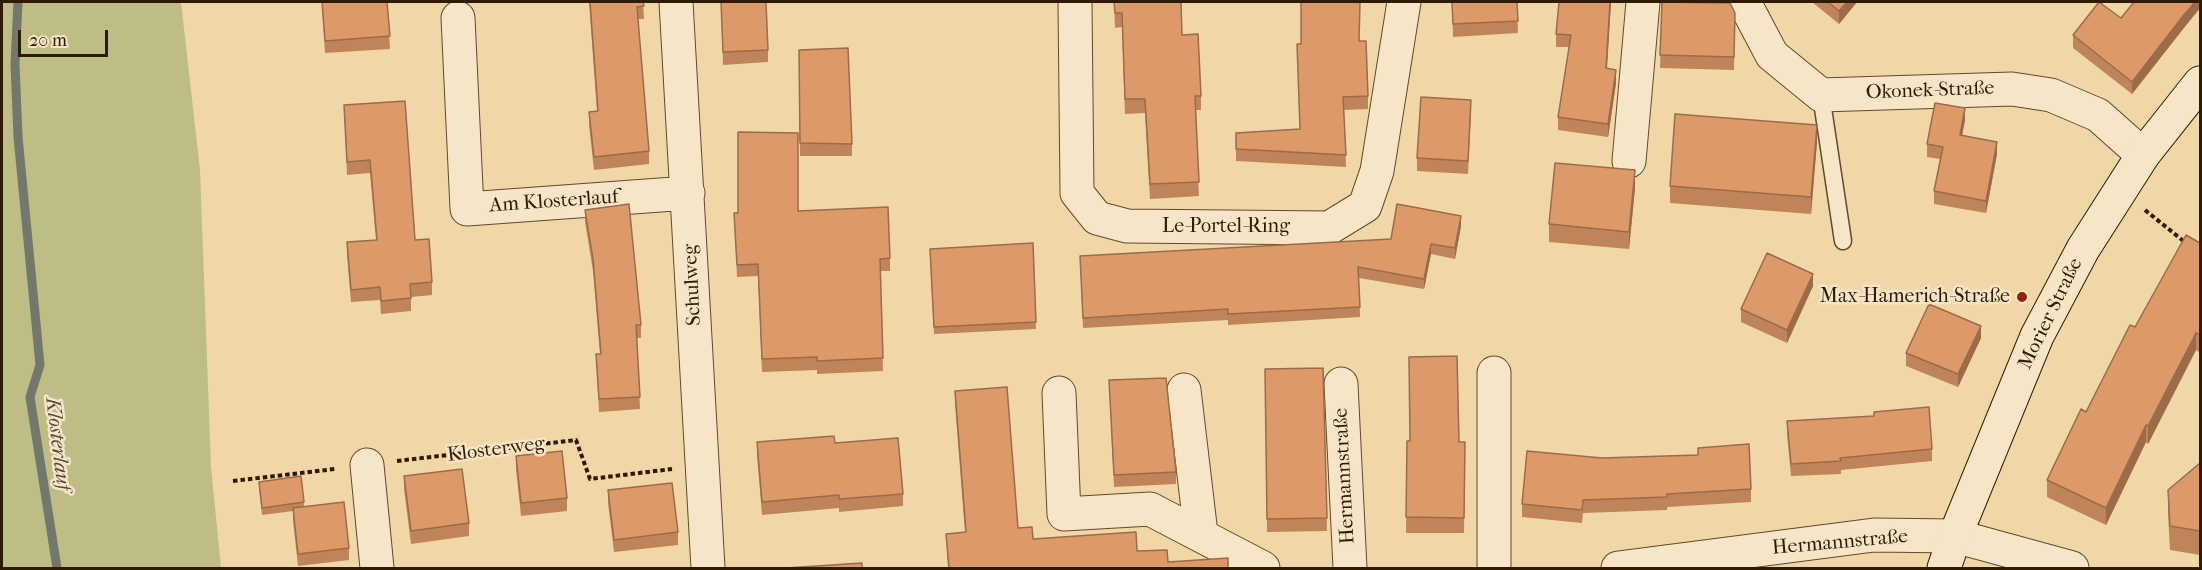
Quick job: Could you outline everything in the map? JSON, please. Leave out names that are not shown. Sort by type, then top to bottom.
[{"type":"street","name":"Schulweg","points":[[676,2],[708,568]]},
{"type":"street","name":"Le-Portel-Ring","points":[[1075,2],[1077,194],[1097,218],[1127,226],[1329,228],[1365,207],[1377,171],[1404,2]]},
{"type":"street","points":[[1629,161],[1643,2]]},
{"type":"street","points":[[1744,2],[1772,55],[1821,96]]},
{"type":"street","name":"Am Klosterlauf","points":[[458,18],[467,208],[688,193]]},
{"type":"street","name":"Morier Straße","points":[[1944,568],[2037,336],[2083,249],[2143,155],[2200,83]]},
{"type":"street","name":"Okonek-Straße","points":[[1821,96],[1973,89],[2012,89],[2051,95],[2098,115],[2143,155]]},
{"type":"street","points":[[1494,373],[1494,568]]},
{"type":"street","name":"Hermannstraße","points":[[1341,384],[1350,568]]},
{"type":"street","points":[[1184,390],[1201,534]]},
{"type":"street","points":[[1059,393],[1064,514],[1150,509],[1263,568]]},
{"type":"street","points":[[366,465],[377,568]]},
{"type":"street","name":"Hermannstraße","points":[[1618,568],[1874,535],[1955,536]]},
{"type":"street","points":[[1955,536],[2072,568]]},
{"type":"lane","points":[[1821,96],[1843,242]]},
{"type":"path","points":[[2139,205],[2191,247]]},
{"type":"path","name":"Klosterweg","points":[[366,465],[576,440],[590,479],[703,465]]},
{"type":"path","points":[[232,481],[366,465]]},
{"type":"green space","points":[[2,2],[181,2],[200,170],[211,467],[221,568],[2,568]]},
{"type":"building","points":[[322,2],[387,2],[390,36],[325,41]]},
{"type":"building","points":[[590,2],[643,2],[644,6],[637,7],[649,151],[594,157],[589,112],[598,111]]},
{"type":"building","points":[[721,2],[766,2],[768,50],[723,52]]},
{"type":"building","points":[[1114,2],[1181,2],[1182,35],[1198,34],[1201,96],[1195,96],[1199,182],[1150,184],[1145,99],[1125,99],[1122,13],[1115,13]]},
{"type":"building","points":[[1301,2],[1360,2],[1359,41],[1366,41],[1368,96],[1343,97],[1346,155],[1236,149],[1236,133],[1300,129],[1297,44],[1301,44]]},
{"type":"building","points":[[1452,2],[1517,2],[1518,21],[1453,24]]},
{"type":"building","points":[[1559,2],[1610,2],[1606,68],[1616,70],[1608,124],[1558,117],[1571,35],[1556,34]]},
{"type":"building","points":[[1662,2],[1730,3],[1735,13],[1734,57],[1660,55]]},
{"type":"building","points":[[1828,2],[1847,2],[1839,11]]},
{"type":"building","points":[[2099,2],[2121,18],[2134,2],[2195,2],[2132,82],[2073,35]]},
{"type":"building","points":[[848,48],[852,144],[800,143],[799,50]]},
{"type":"building","points":[[1421,97],[1471,100],[1468,161],[1417,158]]},
{"type":"building","points":[[405,101],[415,240],[429,239],[432,282],[410,284],[411,298],[381,301],[380,287],[351,290],[347,242],[377,240],[370,160],[347,162],[344,105]]},
{"type":"building","points":[[1935,103],[1965,108],[1960,135],[1997,142],[1986,201],[1934,191],[1943,147],[1927,144]]},
{"type":"building","points":[[1675,114],[1817,125],[1811,197],[1670,186]]},
{"type":"building","points":[[738,132],[798,133],[798,211],[888,207],[890,258],[880,259],[883,358],[817,361],[817,357],[762,359],[758,264],[737,265],[734,213],[738,213]]},
{"type":"building","points":[[1555,163],[1635,170],[1629,232],[1549,224]]},
{"type":"building","points":[[629,204],[641,325],[636,325],[640,397],[599,399],[596,354],[601,354],[593,259],[585,210]]},
{"type":"building","points":[[1397,204],[1461,216],[1455,248],[1431,244],[1424,279],[1358,267],[1360,307],[1228,314],[1228,309],[1083,318],[1080,256],[1391,239]]},
{"type":"building","points":[[2186,235],[2200,243],[2200,335],[2196,333],[2148,426],[2146,425],[2106,508],[2047,480],[2081,409],[2086,412],[2130,325],[2135,327]]},
{"type":"building","points":[[1033,243],[1036,322],[934,327],[930,249]]},
{"type":"building","points":[[1767,253],[1813,274],[1787,330],[1741,309]]},
{"type":"building","points":[[1929,304],[1981,326],[1958,374],[1906,353]]},
{"type":"building","points":[[1457,356],[1459,442],[1465,442],[1464,518],[1406,517],[1407,441],[1410,441],[1409,357]]},
{"type":"building","points":[[1323,368],[1327,518],[1267,519],[1265,369]]},
{"type":"building","points":[[1166,378],[1176,472],[1114,475],[1109,380]]},
{"type":"building","points":[[1007,387],[1018,528],[1032,527],[1033,539],[1136,532],[1137,551],[1167,550],[1168,562],[1228,558],[1228,568],[949,568],[946,534],[966,532],[955,391]]},
{"type":"building","points":[[1929,407],[1932,449],[1840,458],[1841,461],[1791,464],[1787,421],[1874,416],[1874,412]]},
{"type":"building","points":[[834,436],[835,443],[898,438],[903,494],[839,499],[839,495],[762,502],[757,442]]},
{"type":"building","points":[[1749,444],[1751,489],[1667,494],[1667,497],[1583,500],[1582,510],[1522,504],[1527,451],[1602,458],[1698,455],[1698,448]]},
{"type":"building","points":[[562,451],[567,498],[521,503],[516,456]]},
{"type":"building","points":[[2200,463],[2200,531],[2170,526],[2168,490]]},
{"type":"building","points":[[462,469],[469,523],[411,531],[404,476]]},
{"type":"building","points":[[301,476],[304,502],[262,508],[259,482]]},
{"type":"building","points":[[672,483],[678,532],[614,540],[608,490]]},
{"type":"building","points":[[344,502],[349,548],[298,554],[293,508]]},
{"type":"building","points":[[862,563],[862,568],[785,568]]},
{"type":"waterway","name":"Klosterlauf","points":[[18,2],[15,64],[18,137],[40,365],[30,397],[57,568]]},
{"type":"place","name":"Max-Hamerich-Straße","points":[[2022,297]]}]
